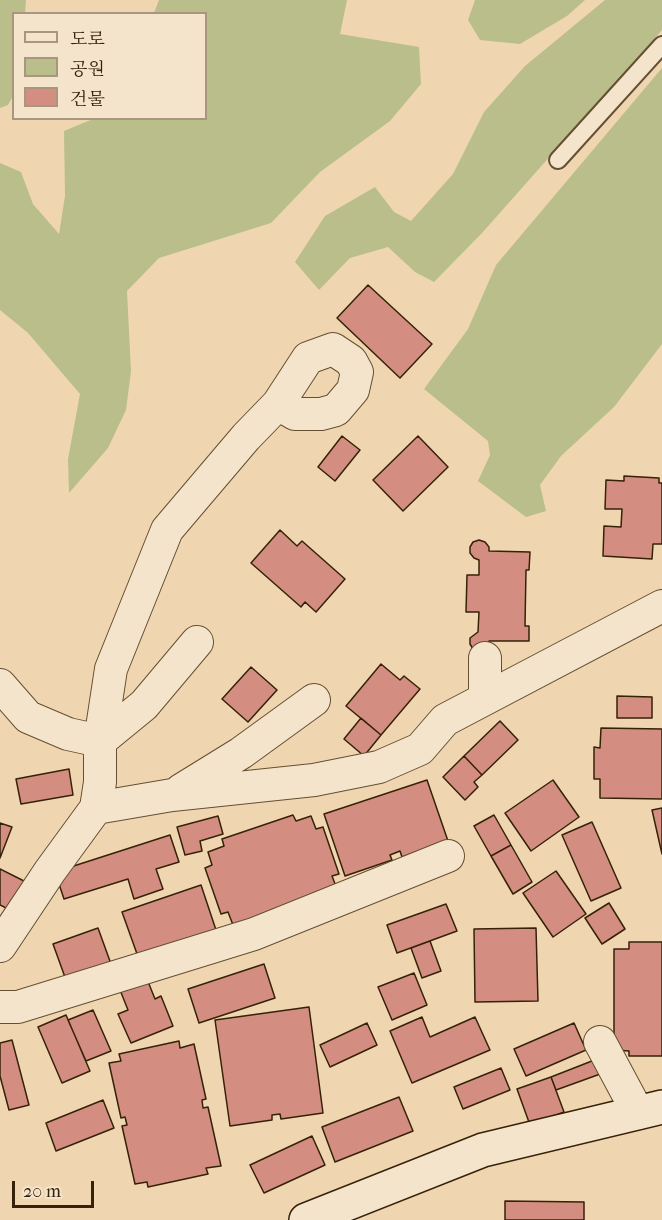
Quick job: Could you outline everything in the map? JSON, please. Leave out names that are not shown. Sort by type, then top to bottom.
[{"type":"street","points":[[0,946],[96,808],[100,782],[99,741],[111,669],[167,530],[246,437],[278,404]]},
{"type":"street","points":[[96,808],[172,795],[314,780],[379,767],[420,749],[445,720],[659,601]]},
{"type":"street","points":[[99,741],[144,705],[196,642]]},
{"type":"street","points":[[485,658],[485,698]]},
{"type":"street","points":[[0,685],[14,716],[68,734],[99,741]]},
{"type":"street","points":[[172,795],[241,753],[314,700]]},
{"type":"street","points":[[0,1007],[18,1007],[254,934],[448,856]]},
{"type":"street","points":[[306,1220],[483,1150],[650,1110],[600,1042]]},
{"type":"lane","points":[[558,160],[662,45]]},
{"type":"green space","points":[[0,0],[26,0],[25,12],[12,12],[12,98],[8,105],[0,108]]},
{"type":"green space","points":[[159,0],[347,0],[340,34],[419,47],[421,84],[390,121],[320,172],[271,223],[159,258],[127,291],[131,371],[126,410],[108,448],[69,493],[68,459],[80,394],[28,333],[0,310],[0,163],[21,172],[33,204],[59,234],[65,196],[64,131],[91,120],[207,120],[207,12],[154,12]]},
{"type":"green space","points":[[475,0],[585,0],[567,16],[520,44],[480,40],[468,20]]},
{"type":"green space","points":[[605,0],[662,0],[662,30],[482,233],[434,282],[415,272],[388,247],[350,258],[319,290],[295,262],[325,216],[375,187],[394,212],[411,221],[453,174],[484,112],[525,66]]},
{"type":"green space","points":[[662,68],[662,344],[614,407],[561,456],[540,485],[546,511],[526,517],[478,481],[490,455],[488,441],[424,389],[468,329],[496,265]]},
{"type":"building","points":[[368,285],[432,344],[400,378],[337,318]]},
{"type":"building","points":[[342,436],[360,450],[335,481],[318,467]]},
{"type":"building","points":[[418,436],[448,467],[403,511],[373,480]]},
{"type":"building","points":[[624,476],[659,478],[659,483],[662,483],[662,544],[653,544],[652,559],[603,556],[604,526],[621,527],[622,509],[605,509],[606,480],[624,481]]},
{"type":"building","points":[[280,530],[297,546],[302,541],[345,579],[316,612],[305,602],[301,607],[251,563]]},
{"type":"building","points":[[479,540],[485,542],[489,551],[530,552],[529,570],[526,570],[525,626],[529,626],[529,641],[489,641],[488,646],[473,649],[470,644],[470,638],[478,632],[479,612],[466,612],[467,575],[479,575],[479,560],[470,553],[470,547],[473,542]]},
{"type":"building","points":[[381,664],[400,680],[404,676],[420,689],[381,735],[346,706]]},
{"type":"building","points":[[251,667],[277,690],[248,722],[222,699]]},
{"type":"building","points":[[617,696],[652,697],[652,718],[617,718]]},
{"type":"building","points":[[361,718],[381,735],[364,756],[344,739]]},
{"type":"building","points":[[500,721],[518,740],[482,775],[464,756]]},
{"type":"building","points":[[601,728],[662,729],[662,799],[600,798],[600,779],[594,779],[594,747],[600,748]]},
{"type":"building","points":[[464,756],[482,775],[474,782],[478,787],[465,800],[443,777]]},
{"type":"building","points":[[69,769],[73,795],[21,804],[16,779]]},
{"type":"building","points":[[427,780],[448,841],[402,857],[400,851],[390,855],[392,860],[345,876],[324,814]]},
{"type":"building","points":[[553,780],[579,817],[531,851],[505,813]]},
{"type":"building","points":[[662,808],[662,854],[652,810]]},
{"type":"building","points":[[293,815],[296,821],[311,816],[316,829],[323,827],[339,874],[332,876],[337,889],[233,925],[228,912],[221,914],[205,868],[212,865],[208,852],[224,846],[222,839]]},
{"type":"building","points":[[494,815],[511,845],[491,856],[474,826]]},
{"type":"building","points":[[218,816],[223,834],[200,841],[202,851],[185,855],[177,827]]},
{"type":"building","points":[[592,822],[621,888],[591,901],[562,835]]},
{"type":"building","points":[[0,823],[12,827],[0,858]]},
{"type":"building","points":[[170,835],[179,862],[156,869],[163,889],[134,899],[128,879],[64,899],[55,872]]},
{"type":"building","points":[[511,845],[532,882],[513,894],[491,856]]},
{"type":"building","points":[[0,869],[28,883],[14,912],[0,905]]},
{"type":"building","points":[[556,871],[586,914],[553,937],[523,893]]},
{"type":"building","points":[[201,885],[219,939],[141,965],[122,912]]},
{"type":"building","points":[[609,903],[625,929],[602,944],[585,918]]},
{"type":"building","points":[[446,904],[457,931],[397,953],[387,925]]},
{"type":"building","points":[[98,928],[111,964],[66,980],[53,944]]},
{"type":"building","points":[[536,928],[538,1001],[475,1002],[474,929]]},
{"type":"building","points":[[430,941],[441,971],[422,978],[411,948]]},
{"type":"building","points":[[629,942],[662,942],[662,1056],[629,1056],[629,1051],[614,1050],[614,949],[629,949]]},
{"type":"building","points":[[264,964],[275,998],[199,1023],[188,989]]},
{"type":"building","points":[[414,973],[427,1005],[392,1020],[378,987]]},
{"type":"building","points":[[147,979],[155,999],[161,996],[173,1026],[131,1043],[118,1014],[128,1010],[120,990]]},
{"type":"building","points":[[309,1007],[323,1113],[281,1119],[280,1114],[272,1115],[272,1120],[230,1126],[215,1020]]},
{"type":"building","points":[[93,1010],[111,1051],[86,1061],[68,1020]]},
{"type":"building","points":[[66,1015],[90,1071],[62,1083],[38,1027]]},
{"type":"building","points":[[422,1017],[430,1037],[475,1017],[490,1050],[412,1083],[390,1031]]},
{"type":"building","points":[[367,1023],[377,1045],[330,1067],[320,1045]]},
{"type":"building","points":[[574,1023],[586,1050],[526,1076],[514,1049]]},
{"type":"building","points":[[12,1040],[29,1105],[9,1110],[0,1076],[0,1043]]},
{"type":"building","points":[[179,1041],[180,1048],[194,1044],[206,1099],[202,1100],[203,1108],[208,1107],[221,1166],[206,1168],[208,1174],[148,1187],[147,1182],[135,1184],[122,1126],[127,1125],[125,1117],[121,1118],[109,1063],[121,1061],[119,1054]]},
{"type":"building","points":[[597,1059],[603,1073],[556,1090],[551,1077]]},
{"type":"building","points":[[501,1068],[510,1090],[463,1109],[454,1087]]},
{"type":"building","points":[[551,1077],[564,1112],[530,1125],[517,1089]]},
{"type":"building","points":[[399,1097],[413,1131],[335,1162],[322,1127]]},
{"type":"building","points":[[103,1100],[114,1128],[56,1151],[46,1123]]},
{"type":"building","points":[[312,1136],[325,1165],[264,1193],[250,1165]]},
{"type":"building","points":[[505,1201],[584,1202],[584,1220],[505,1220]]}]
